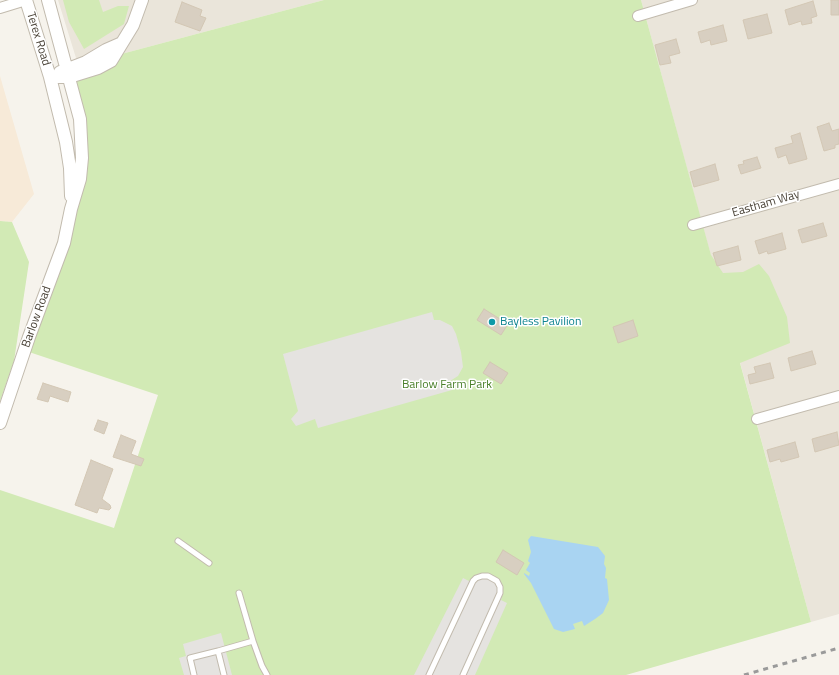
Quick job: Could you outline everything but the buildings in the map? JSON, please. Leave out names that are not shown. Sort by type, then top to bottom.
[{"type":"street","points":[[0,8],[26,0]]},
{"type":"street","name":"Terex Road","points":[[26,0],[50,77]]},
{"type":"street","name":"Terex Road","points":[[48,0],[68,73]]},
{"type":"street","points":[[50,77],[98,68],[111,61],[133,25],[142,0]]},
{"type":"street","points":[[638,16],[692,0]]},
{"type":"street","name":"Barlow Road","points":[[0,423],[29,336],[64,243],[71,209],[80,179],[82,158],[80,119],[68,73]]},
{"type":"street","name":"Barlow Road","points":[[50,77],[66,142],[70,168],[71,209]]},
{"type":"street","name":"Eastham Way","points":[[694,225],[839,184]]},
{"type":"street","points":[[757,419],[839,396]]},
{"type":"lane","points":[[178,540],[209,563]]},
{"type":"lane","points":[[429,675],[473,581],[476,578],[488,576],[497,581],[500,587],[500,593],[463,675]]},
{"type":"lane","points":[[239,593],[253,641],[262,666],[268,675]]},
{"type":"lane","points":[[194,675],[190,658],[253,641]]},
{"type":"lane","points":[[218,651],[224,675]]},
{"type":"shaded area","points":[[58,0],[324,0],[114,56],[81,74]]},
{"type":"shaded area","points":[[641,0],[839,0],[839,614],[811,622]]},
{"type":"shaded area","points":[[0,76],[34,194],[12,222],[0,221]]},
{"type":"shaded area","points":[[432,312],[434,320],[440,320],[452,326],[461,352],[463,367],[458,376],[450,381],[452,390],[318,428],[315,419],[296,426],[291,419],[298,411],[283,354]]},
{"type":"shaded area","points":[[480,573],[489,573],[497,578],[503,586],[501,600],[507,603],[475,675],[414,675],[463,578],[469,581]]},
{"type":"shaded area","points":[[221,633],[232,675],[184,675],[179,658],[186,656],[183,644]]},
{"type":"green space","points":[[63,0],[99,0],[103,12],[118,6],[129,6],[124,24],[84,49],[69,22]]},
{"type":"green space","name":"Barlow Farm Park","points":[[324,0],[641,0],[711,255],[723,273],[743,272],[759,264],[769,276],[787,317],[790,343],[740,363],[811,622],[626,675],[0,675],[0,490],[114,528],[158,395],[29,352],[83,177],[69,77],[114,56]]},
{"type":"green space","points":[[0,221],[12,222],[29,262],[14,361],[0,401]]},
{"type":"water","points":[[531,536],[598,547],[605,556],[605,578],[607,579],[609,600],[603,613],[584,626],[582,621],[573,624],[575,629],[563,632],[554,629],[531,583],[524,574],[529,576],[530,573],[526,570],[530,563],[528,561],[531,552],[528,540]]},
{"type":"railway","points":[[744,675],[839,648]]},
{"type":"place","name":"Bayless Pavilion","points":[[492,322]]}]
